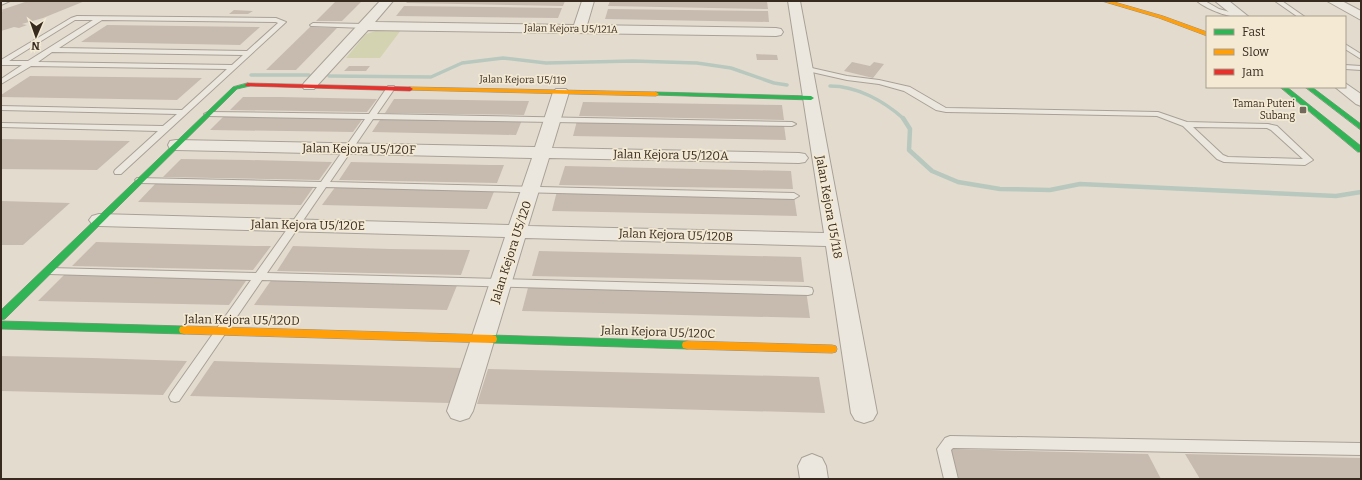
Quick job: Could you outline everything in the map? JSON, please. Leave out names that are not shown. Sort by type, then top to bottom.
[{"type":"street","points":[[309,86],[387,1]]},
{"type":"street","points":[[579,29],[588,1]]},
{"type":"street","name":"Jalan Kejora U5/118","points":[[794,1],[786,41],[806,68],[864,413]]},
{"type":"street","points":[[1105,1],[1161,17],[1206,34]]},
{"type":"street","points":[[1129,1],[1206,25]]},
{"type":"street","points":[[1221,1],[1242,16]]},
{"type":"street","points":[[1333,1],[1361,16]]},
{"type":"street","name":"Jalan Kejora U5/121A","points":[[365,26],[738,32],[740,36],[750,40],[786,41]]},
{"type":"street","name":"Jalan Kejora U5/119","points":[[208,114],[235,88],[247,85],[811,98]]},
{"type":"street","points":[[1284,88],[1361,150]]},
{"type":"street","points":[[1309,88],[1361,128]]},
{"type":"street","points":[[1343,88],[1361,101]]},
{"type":"street","name":"Jalan Kejora U5/120","points":[[460,411],[561,92]]},
{"type":"street","points":[[1,316],[208,114]]},
{"type":"street","name":"Jalan Kejora U5/120F","points":[[176,145],[542,152]]},
{"type":"street","name":"Jalan Kejora U5/120A","points":[[542,152],[799,158]]},
{"type":"street","name":"Jalan Kejora U5/120E","points":[[99,220],[517,231]]},
{"type":"street","name":"Jalan Kejora U5/120B","points":[[517,231],[834,240]]},
{"type":"street","name":"Jalan Kejora U5/120D","points":[[1,325],[483,339]]},
{"type":"street","name":"Jalan Kejora U5/120C","points":[[483,339],[832,349]]},
{"type":"lane","points":[[1,2],[7,1]]},
{"type":"lane","points":[[1200,1],[1217,10],[1242,16]]},
{"type":"lane","points":[[1278,1],[1300,16]]},
{"type":"lane","points":[[2,80],[30,64],[101,18]]},
{"type":"lane","points":[[1,63],[73,19],[101,18],[283,22],[118,172]]},
{"type":"lane","points":[[313,25],[365,26]]},
{"type":"lane","points":[[1346,47],[1361,57]]},
{"type":"lane","points":[[51,50],[249,53]]},
{"type":"lane","points":[[1,63],[234,67]]},
{"type":"lane","points":[[1346,67],[1361,68]]},
{"type":"lane","points":[[806,68],[847,78],[879,82],[907,89],[939,108],[946,110],[1158,114],[1186,124],[1268,126],[1274,128],[1309,160],[1305,162],[1227,160],[1220,157],[1186,124]]},
{"type":"lane","points":[[175,397],[391,88]]},
{"type":"lane","points":[[1,108],[184,112]]},
{"type":"lane","points":[[208,114],[792,124]]},
{"type":"lane","points":[[1,126],[166,129]]},
{"type":"lane","points":[[140,180],[794,196]]},
{"type":"lane","points":[[48,271],[808,291]]},
{"type":"lane","points":[[951,479],[944,449],[950,442],[1361,449]]},
{"type":"green space","points":[[379,30],[401,30],[380,58],[346,58],[366,34]]},
{"type":"building","points":[[28,1],[85,1],[43,18],[22,24],[27,25],[19,28],[14,27],[1,31],[1,12],[3,11],[1,10]]},
{"type":"building","points":[[336,1],[362,1],[342,21],[316,21]]},
{"type":"building","points":[[408,1],[565,1],[563,6],[406,3]]},
{"type":"building","points":[[610,1],[767,1],[768,9],[608,6]]},
{"type":"building","points":[[404,6],[562,8],[558,18],[396,16]]},
{"type":"building","points":[[608,9],[768,11],[769,22],[605,19]]},
{"type":"building","points":[[234,10],[253,11],[248,14],[229,14]]},
{"type":"building","points":[[107,25],[260,27],[240,45],[81,42]]},
{"type":"building","points":[[310,27],[337,28],[296,70],[266,70]]},
{"type":"building","points":[[756,54],[777,55],[778,60],[757,60]]},
{"type":"building","points":[[852,62],[870,66],[874,62],[884,64],[873,78],[844,71]]},
{"type":"building","points":[[349,66],[370,66],[366,71],[344,71]]},
{"type":"building","points":[[30,76],[202,78],[177,100],[1,97],[1,95]]},
{"type":"building","points":[[243,97],[377,99],[367,112],[230,110]]},
{"type":"building","points":[[394,99],[529,101],[524,115],[385,113]]},
{"type":"building","points":[[583,102],[782,105],[784,120],[579,116]]},
{"type":"building","points":[[225,115],[364,117],[353,132],[210,130]]},
{"type":"building","points":[[382,117],[522,120],[516,135],[372,132]]},
{"type":"building","points":[[577,121],[784,125],[786,140],[573,136]]},
{"type":"building","points":[[1,139],[130,141],[97,170],[1,169]]},
{"type":"building","points":[[181,159],[332,162],[319,180],[163,177]]},
{"type":"building","points":[[351,162],[504,165],[497,183],[339,180]]},
{"type":"building","points":[[565,166],[791,171],[793,189],[559,185]]},
{"type":"building","points":[[157,182],[315,185],[301,205],[138,202]]},
{"type":"building","points":[[336,186],[495,189],[487,209],[322,205]]},
{"type":"building","points":[[557,191],[794,196],[797,216],[552,211]]},
{"type":"building","points":[[1,201],[70,203],[23,245],[1,245]]},
{"type":"building","points":[[96,242],[271,246],[253,270],[72,266]]},
{"type":"building","points":[[293,246],[470,250],[461,275],[277,271]]},
{"type":"building","points":[[539,251],[801,257],[804,282],[532,276]]},
{"type":"building","points":[[65,274],[248,278],[229,305],[38,301]]},
{"type":"building","points":[[272,279],[458,283],[447,310],[254,305]]},
{"type":"building","points":[[529,284],[806,290],[810,318],[522,311]]},
{"type":"building","points":[[1,356],[187,361],[163,395],[1,391]]},
{"type":"building","points":[[214,361],[462,368],[450,403],[190,396]]},
{"type":"building","points":[[488,369],[819,377],[825,413],[477,404]]},
{"type":"building","points":[[950,449],[1148,454],[1161,479],[959,479]]},
{"type":"building","points":[[1185,454],[1361,458],[1361,479],[1200,479]]},
{"type":"waterway","points":[[329,76],[431,77],[462,63],[503,58],[546,63],[633,61],[697,63],[731,68],[774,83],[787,85]]},
{"type":"waterway","points":[[251,75],[309,75]]},
{"type":"waterway","points":[[830,86],[850,89],[870,96],[888,106],[903,118]]},
{"type":"waterway","points":[[903,118],[910,129],[909,150],[932,171],[958,182],[1000,189],[1050,190],[1080,184],[1336,196],[1361,192]]},
{"type":"traffic: fast","points":[[1,316],[235,88],[248,85]]},
{"type":"traffic: fast","points":[[1284,88],[1361,150]]},
{"type":"traffic: fast","points":[[1309,88],[1361,128]]},
{"type":"traffic: fast","points":[[656,94],[811,98]]},
{"type":"traffic: fast","points":[[1,325],[184,330]]},
{"type":"traffic: fast","points":[[492,339],[687,345]]},
{"type":"traffic: slow","points":[[1105,1],[1161,17],[1206,34]]},
{"type":"traffic: slow","points":[[410,89],[656,94]]},
{"type":"traffic: slow","points":[[184,330],[492,339]]},
{"type":"traffic: slow","points":[[687,345],[832,349]]},
{"type":"traffic: jam","points":[[248,85],[410,89]]},
{"type":"place","name":"Taman Puteri Subang","points":[[1303,110]]}]
